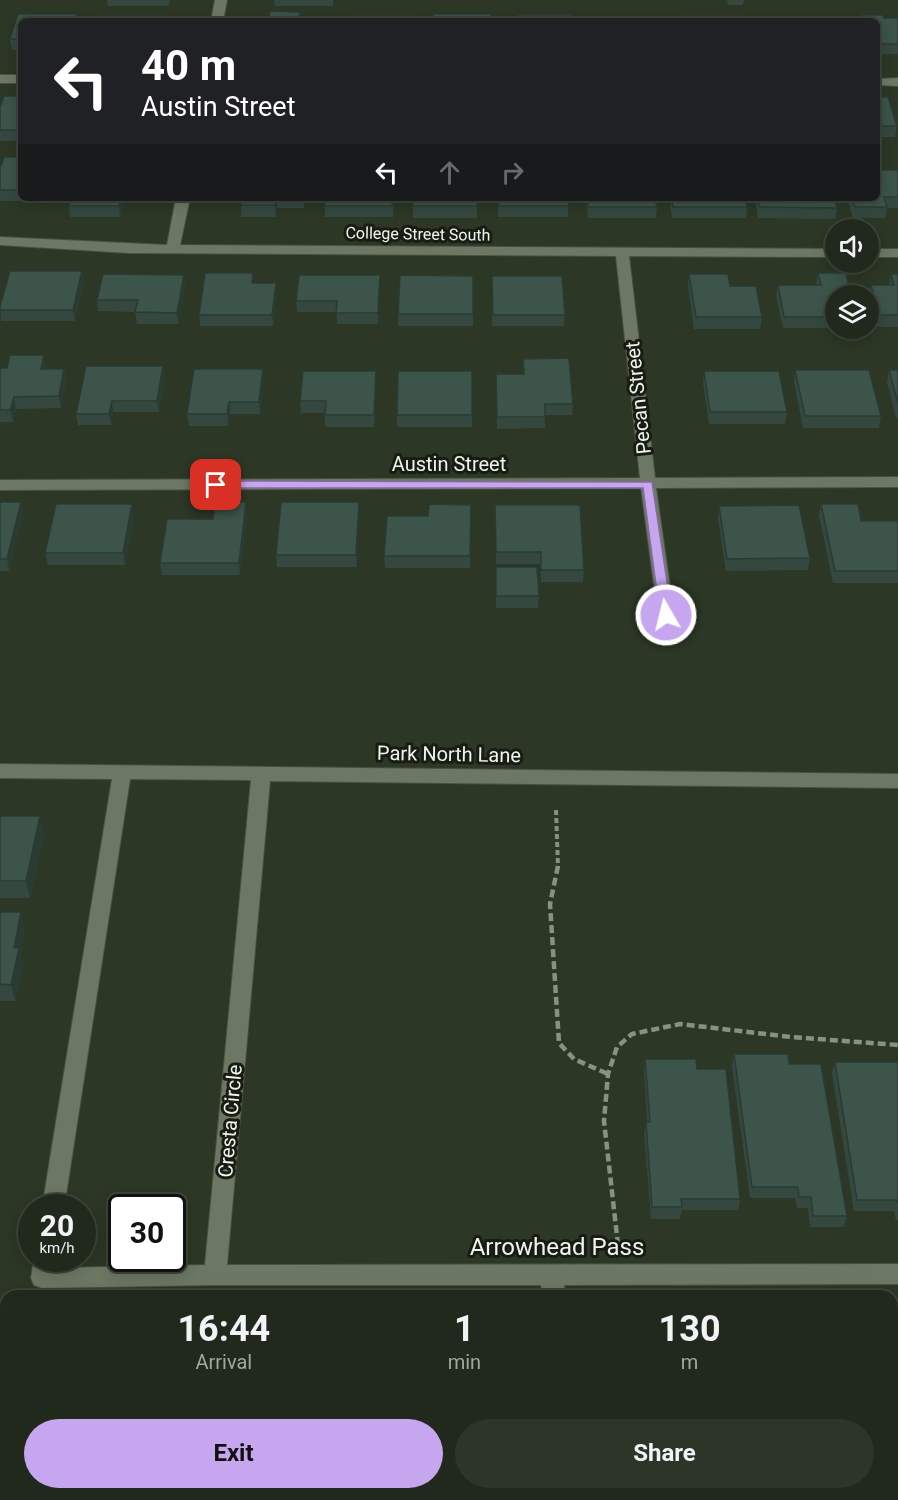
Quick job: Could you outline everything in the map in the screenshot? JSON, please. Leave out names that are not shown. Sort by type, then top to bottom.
[{"type":"street","points":[[218,18],[221,0]]},
{"type":"street","points":[[0,79],[18,79]]},
{"type":"street","points":[[880,82],[898,82]]},
{"type":"street","points":[[173,248],[182,201]]},
{"type":"street","name":"College Street South","points":[[0,241],[77,247],[825,253]]},
{"type":"street","name":"Pecan Street","points":[[622,252],[648,484],[666,615]]},
{"type":"street","points":[[879,253],[898,253]]},
{"type":"street","name":"Austin Street","points":[[0,485],[898,482]]},
{"type":"street","name":"Park North Lane","points":[[0,771],[898,781]]},
{"type":"street","points":[[55,1194],[122,772]]},
{"type":"street","name":"Cresta Circle","points":[[215,1275],[261,774]]},
{"type":"street","points":[[43,1272],[42,1278],[215,1275]]},
{"type":"street","name":"Arrowhead Pass","points":[[215,1275],[553,1285],[898,1274]]},
{"type":"path","points":[[556,810],[559,844],[558,870],[550,904],[559,1043],[565,1053],[585,1065],[608,1074]]},
{"type":"path","points":[[619,1250],[604,1121],[608,1074],[617,1047],[632,1034],[680,1024],[791,1037],[898,1045]]},
{"type":"building","points":[[270,11],[300,12],[299,18],[269,18]]},
{"type":"building","points":[[18,14],[77,14],[76,18],[18,18],[18,39],[10,39]]},
{"type":"building","points":[[433,14],[491,14],[491,18],[433,18]]},
{"type":"building","points":[[517,15],[572,15],[572,18],[518,18]]},
{"type":"building","points":[[861,15],[898,18],[898,44],[880,44],[880,18],[862,18]]},
{"type":"building","points":[[101,16],[164,16],[164,18],[101,18]]},
{"type":"building","points":[[354,16],[408,16],[408,18],[354,18]]},
{"type":"building","points":[[682,16],[739,16],[739,18],[682,18]]},
{"type":"building","points":[[656,17],[656,18],[599,18]]},
{"type":"building","points":[[770,17],[816,18],[770,18]]},
{"type":"building","points":[[4,96],[18,96],[18,130],[0,130],[1,105]]},
{"type":"building","points":[[880,97],[888,97],[897,126],[880,126]]},
{"type":"building","points":[[4,157],[18,157],[18,190],[0,190],[1,166]]},
{"type":"building","points":[[880,170],[898,170],[898,197],[884,197],[887,207],[855,207],[853,201],[880,201]]},
{"type":"building","points":[[70,201],[120,201],[119,206],[69,206]]},
{"type":"building","points":[[242,201],[276,201],[275,205],[241,205]]},
{"type":"building","points":[[325,201],[393,201],[392,206],[325,206]]},
{"type":"building","points":[[413,201],[477,201],[477,206],[413,206]]},
{"type":"building","points":[[498,201],[568,201],[569,206],[499,206]]},
{"type":"building","points":[[588,201],[656,201],[657,207],[588,207]]},
{"type":"building","points":[[672,201],[746,201],[747,207],[673,207]]},
{"type":"building","points":[[759,201],[835,201],[837,208],[760,207]]},
{"type":"building","points":[[10,271],[82,271],[73,310],[0,310]]},
{"type":"building","points":[[205,273],[253,273],[252,283],[276,283],[272,315],[199,315]]},
{"type":"building","points":[[818,273],[846,273],[849,285],[825,285],[825,317],[784,317],[778,285],[821,285]]},
{"type":"building","points":[[103,274],[184,275],[177,313],[135,312],[138,300],[97,300]]},
{"type":"building","points":[[689,274],[728,274],[730,286],[756,286],[762,317],[696,317]]},
{"type":"building","points":[[891,274],[898,274],[898,315],[879,315],[879,285],[894,285]]},
{"type":"building","points":[[299,275],[380,275],[378,313],[336,313],[337,301],[296,301]]},
{"type":"building","points":[[400,275],[473,276],[473,314],[398,314]]},
{"type":"building","points":[[492,276],[562,276],[565,315],[493,315]]},
{"type":"building","points":[[10,355],[44,355],[41,369],[64,369],[59,396],[14,397],[10,410],[0,410],[0,368],[7,368]]},
{"type":"building","points":[[569,358],[573,404],[545,404],[545,417],[497,417],[496,374],[524,374],[523,359]]},
{"type":"building","points":[[86,366],[163,366],[157,401],[112,401],[109,414],[76,414]]},
{"type":"building","points":[[194,369],[263,369],[259,402],[229,402],[227,414],[187,414]]},
{"type":"building","points":[[795,370],[869,370],[881,416],[805,416]]},
{"type":"building","points":[[889,370],[898,370],[898,403]]},
{"type":"building","points":[[303,371],[376,371],[374,415],[325,415],[326,401],[300,401]]},
{"type":"building","points":[[398,371],[472,371],[472,415],[397,415]]},
{"type":"building","points":[[704,371],[779,371],[787,412],[710,412]]},
{"type":"building","points":[[0,502],[21,502],[7,559],[0,559]]},
{"type":"building","points":[[215,502],[246,502],[239,563],[160,563],[167,519],[213,519]]},
{"type":"building","points":[[281,502],[359,502],[356,555],[276,555]]},
{"type":"building","points":[[56,504],[132,504],[123,553],[45,553]]},
{"type":"building","points":[[429,504],[471,505],[470,556],[384,556],[387,516],[428,516]]},
{"type":"building","points":[[821,504],[858,504],[861,521],[898,521],[898,571],[835,571]]},
{"type":"building","points":[[495,505],[580,505],[584,570],[541,570],[541,552],[496,552]]},
{"type":"building","points":[[799,505],[810,558],[727,559],[719,506]]},
{"type":"building","points":[[496,567],[537,567],[539,596],[496,596]]},
{"type":"building","points":[[0,816],[40,816],[26,881],[0,881]]},
{"type":"building","points":[[0,912],[21,912],[14,948],[19,948],[11,985],[0,984]]},
{"type":"building","points":[[734,1054],[788,1054],[789,1064],[821,1064],[847,1216],[813,1216],[811,1197],[799,1197],[798,1187],[752,1187]]},
{"type":"building","points":[[645,1059],[696,1059],[697,1069],[726,1069],[740,1199],[681,1199],[682,1207],[652,1207],[646,1122],[650,1122]]},
{"type":"building","points":[[835,1062],[898,1062],[898,1203],[897,1200],[857,1200]]},
{"type":"route","points":[[216,485],[648,484],[666,615]]}]
